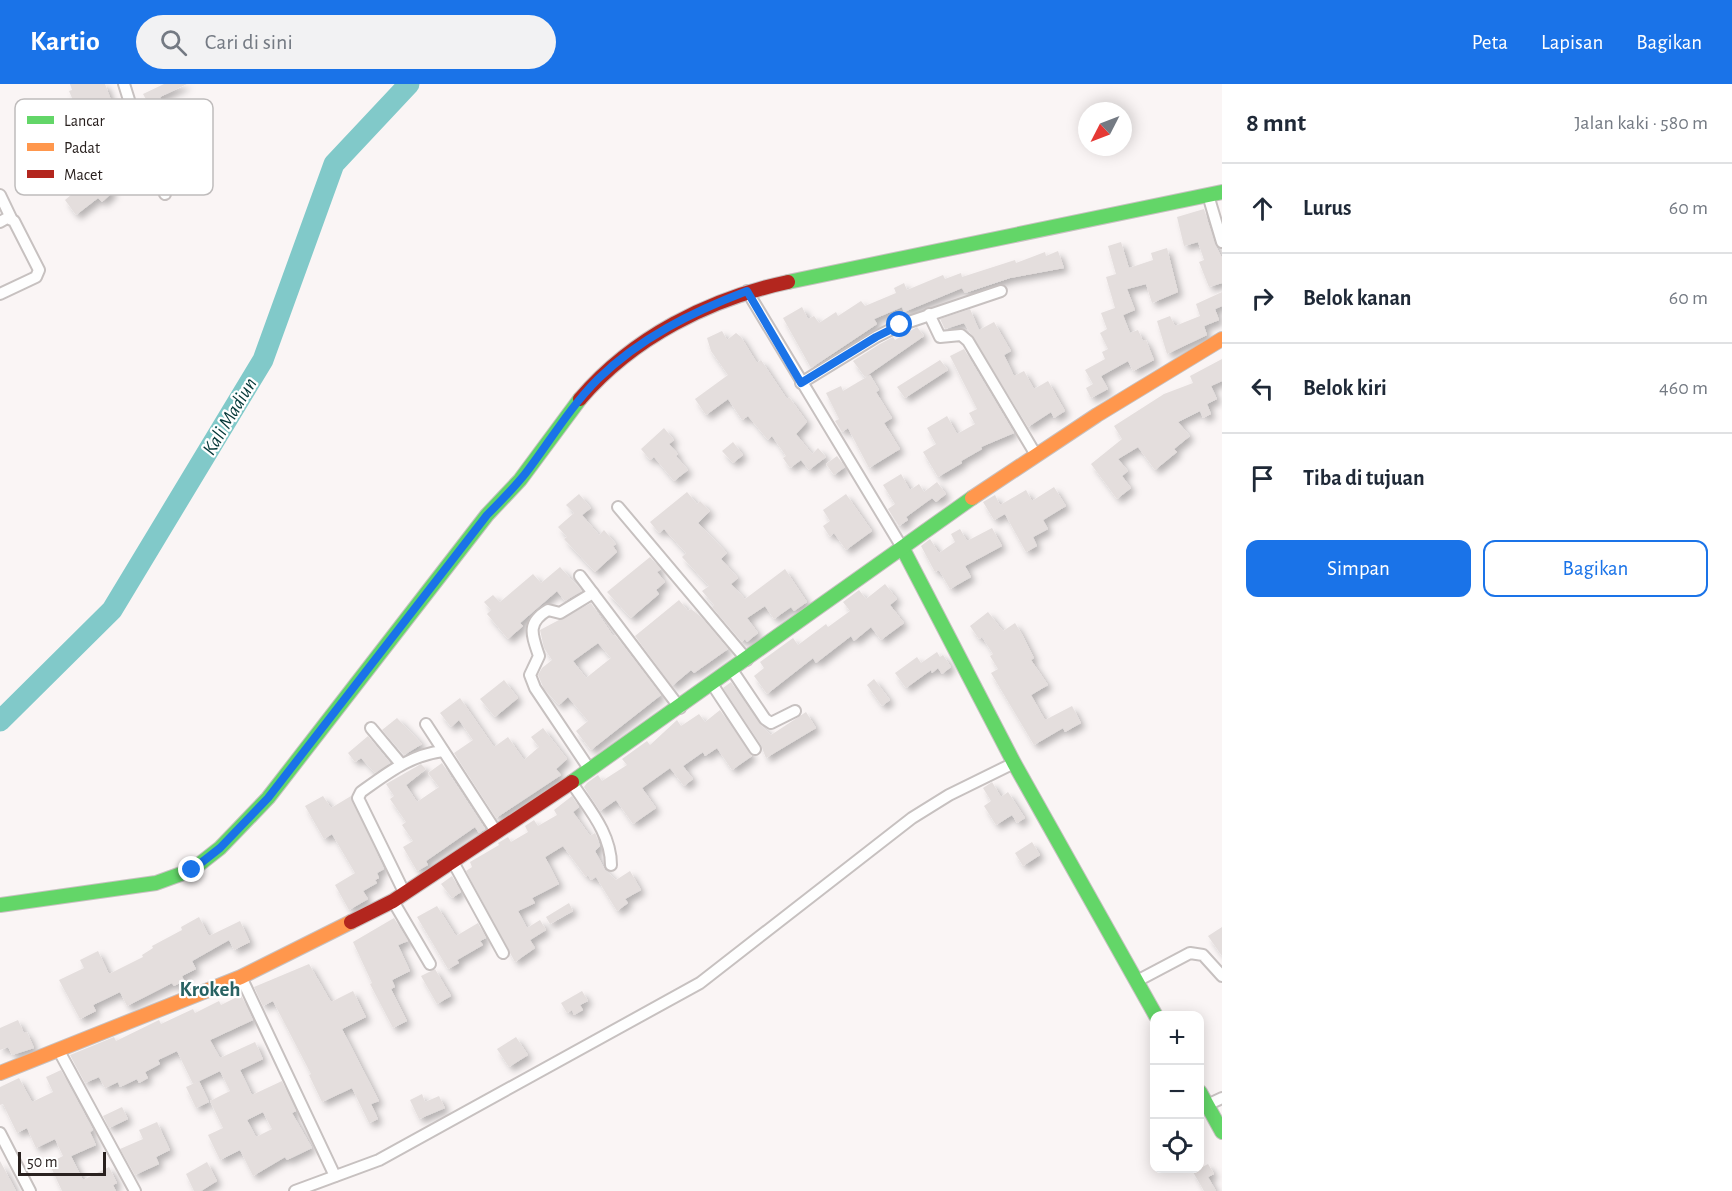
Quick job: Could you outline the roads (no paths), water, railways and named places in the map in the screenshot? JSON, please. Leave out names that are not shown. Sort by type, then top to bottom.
[{"type":"street","points":[[124,84],[129,99]]},
{"type":"street","points":[[0,905],[156,883],[192,870],[220,848],[268,798],[487,515],[524,476],[567,414],[597,380],[629,351],[666,327],[711,304],[747,291],[1222,192]]},
{"type":"street","points":[[0,195],[39,274],[0,294]]},
{"type":"street","points":[[1208,195],[1222,242]]},
{"type":"street","points":[[0,222],[12,218]]},
{"type":"street","points":[[747,291],[903,549],[1014,763],[1153,1011]]},
{"type":"street","points":[[801,383],[876,337],[929,314],[1001,291]]},
{"type":"street","points":[[929,314],[940,337],[961,335],[968,341],[1036,455]]},
{"type":"street","points":[[0,1073],[241,977],[399,898],[680,708],[973,497],[1222,339]]},
{"type":"street","points":[[618,507],[747,660]]},
{"type":"street","points":[[580,576],[680,708]]},
{"type":"street","points":[[590,770],[535,688],[530,675],[539,656],[531,634],[535,620],[548,610],[560,613],[593,593]]},
{"type":"street","points":[[732,670],[765,719],[771,723],[795,711]]},
{"type":"street","points":[[712,684],[755,749]]},
{"type":"street","points":[[426,724],[497,833]]},
{"type":"street","points":[[371,728],[401,764]]},
{"type":"street","points":[[430,964],[399,898],[358,798],[361,792],[401,764],[419,755],[443,751]]},
{"type":"street","points":[[295,1191],[379,1160],[700,983],[912,818],[949,795],[1014,763]]},
{"type":"street","points":[[572,783],[606,838],[611,852],[611,865]]},
{"type":"street","points":[[453,862],[502,953]]},
{"type":"street","points":[[1137,981],[1191,953],[1203,955],[1221,972]]},
{"type":"street","points":[[241,977],[335,1176]]},
{"type":"street","points":[[59,1051],[135,1191]]},
{"type":"street","points":[[1204,1099],[1222,1098]]},
{"type":"street","points":[[1204,1101],[1222,1132]]},
{"type":"street","points":[[0,1132],[30,1191]]},
{"type":"waterway","name":"Kali Madiun","points":[[0,721],[112,610],[263,360],[334,164],[409,84]]},
{"type":"district","name":"Krokeh","points":[[210,989]]}]
